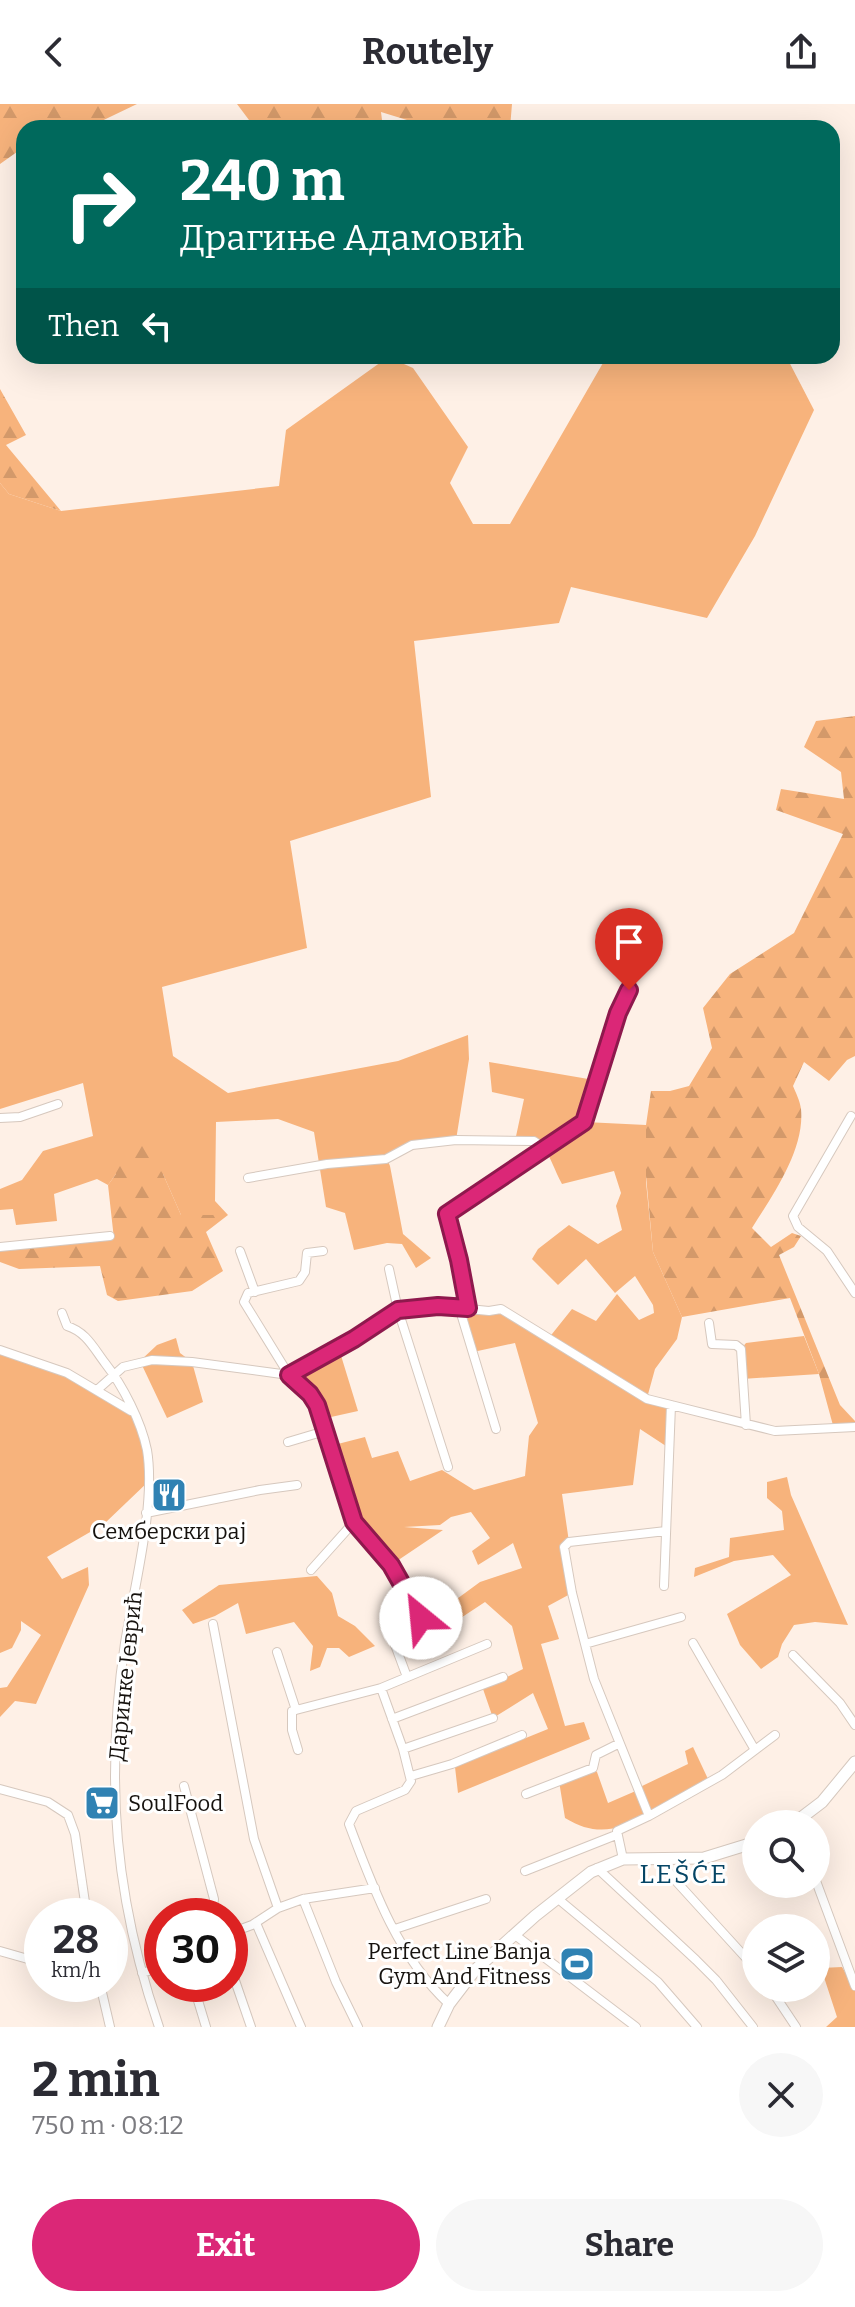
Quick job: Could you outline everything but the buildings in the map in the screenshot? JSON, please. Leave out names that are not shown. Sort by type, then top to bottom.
[{"type":"street","points":[[496,1429],[464,1307],[459,1260],[447,1214],[584,1122],[618,1013],[629,990]]},
{"type":"street","points":[[0,1118],[20,1117],[58,1104]]},
{"type":"street","points":[[851,1116],[793,1216],[798,1227],[827,1251],[855,1293]]},
{"type":"street","points":[[248,1178],[327,1164],[386,1159],[412,1145],[456,1140],[534,1141],[544,1148]]},
{"type":"street","points":[[0,1247],[110,1236]]},
{"type":"street","points":[[240,1251],[255,1292]]},
{"type":"street","points":[[323,1251],[307,1253],[305,1272],[299,1281],[246,1296],[245,1306],[289,1375],[317,1405],[354,1522],[391,1565],[421,1615],[420,1621],[394,1642],[407,1677]]},
{"type":"street","points":[[389,1269],[398,1310],[448,1467]]},
{"type":"street","points":[[97,1390],[113,1373],[130,1363],[152,1360],[289,1375],[398,1310],[464,1307],[489,1311],[501,1309],[515,1315],[647,1399],[746,1425],[788,1432],[855,1427]]},
{"type":"street","name":"Даринке Јеврић","points":[[62,1313],[67,1326],[82,1332],[113,1373],[147,1449],[150,1480],[122,1662],[115,1778],[121,1872],[142,1973],[159,2027]]},
{"type":"street","points":[[709,1323],[712,1344],[736,1345],[741,1349],[746,1425]]},
{"type":"street","points":[[0,1350],[67,1373],[132,1411]]},
{"type":"street","points":[[664,1586],[671,1405]]},
{"type":"street","points":[[288,1442],[325,1431]]},
{"type":"street","points":[[146,1513],[297,1485]]},
{"type":"street","points":[[311,1570],[354,1522]]},
{"type":"street","points":[[649,1816],[601,1703],[567,1572],[565,1544],[666,1531]]},
{"type":"street","points":[[585,1644],[681,1617]]},
{"type":"street","points":[[213,1624],[254,1839],[278,1908]]},
{"type":"street","points":[[693,1643],[755,1750]]},
{"type":"street","points":[[298,1750],[292,1730],[292,1711],[381,1688],[487,1644]]},
{"type":"street","points":[[277,1652],[296,1710]]},
{"type":"street","points":[[793,1655],[840,1703],[855,1725]]},
{"type":"street","points":[[392,1719],[503,1677]]},
{"type":"street","points":[[381,1688],[411,1776],[405,1790],[356,1811],[349,1819],[375,1888],[418,1972],[449,2004]]},
{"type":"street","points":[[403,1749],[493,1718]]},
{"type":"street","points":[[411,1776],[452,1764],[522,1735]]},
{"type":"street","points":[[525,1871],[616,1835],[619,1830],[722,1775],[775,1735]]},
{"type":"street","points":[[526,1794],[593,1768],[596,1755],[618,1744]]},
{"type":"street","points":[[811,1810],[855,1762]]},
{"type":"street","points":[[184,1786],[214,1898]]},
{"type":"street","points":[[0,1789],[48,1802],[64,1810],[71,1818],[84,1898]]},
{"type":"street","points":[[616,1835],[623,1859]]},
{"type":"street","points":[[438,2027],[449,2004],[475,1970],[557,1898],[597,1868],[623,1859],[704,1858],[742,1846]]},
{"type":"street","points":[[665,1858],[674,1879],[742,1954]]},
{"type":"street","points":[[597,1868],[716,1980],[753,2027]]},
{"type":"street","points":[[248,1926],[278,1908],[303,1899],[375,1888]]},
{"type":"street","points":[[557,1898],[651,1976],[697,2027]]},
{"type":"street","points":[[822,1898],[855,1986]]},
{"type":"street","points":[[303,1899],[336,1982],[358,2027]]},
{"type":"street","points":[[395,1929],[486,1899]]},
{"type":"street","points":[[256,1923],[301,2027]]},
{"type":"street","points":[[515,1935],[636,2027]]},
{"type":"street","points":[[0,1951],[24,1958]]},
{"type":"street","points":[[104,2002],[110,2027]]},
{"type":"street","points":[[198,2002],[206,2027]]},
{"type":"street","points":[[242,2002],[251,2027]]},
{"type":"street","points":[[779,2002],[796,2027]]},
{"type":"green space","points":[[0,104],[137,104],[104,120],[16,120],[16,153],[0,164]]},
{"type":"green space","points":[[237,104],[512,104],[511,120],[407,120],[381,112],[382,120],[249,120]]},
{"type":"green space","points":[[378,364],[404,364],[413,368],[468,447],[450,483],[473,524],[510,524],[602,364],[790,364],[814,410],[755,536],[707,618],[571,587],[559,623],[414,641],[431,797],[290,841],[307,948],[162,987],[173,1056],[228,1093],[398,1061],[468,1035],[469,1059],[456,1140],[412,1145],[387,1159],[403,1234],[431,1258],[416,1268],[402,1244],[387,1243],[354,1250],[345,1213],[326,1207],[314,1132],[278,1119],[216,1122],[215,1201],[228,1215],[181,1215],[163,1174],[116,1174],[108,1185],[97,1179],[54,1194],[57,1221],[16,1225],[13,1209],[0,1210],[0,1189],[22,1180],[43,1151],[93,1136],[83,1083],[0,1109],[0,483],[9,494],[61,511],[279,486],[286,430]]},
{"type":"green space","points":[[0,389],[26,435],[6,445],[61,511],[9,494],[0,483]]},
{"type":"green space","points":[[855,716],[855,1056],[847,1060],[829,1081],[804,1062],[793,1086],[801,1109],[801,1125],[793,1156],[752,1228],[771,1247],[792,1233],[801,1236],[794,1247],[779,1255],[840,1405],[855,1421],[855,1427],[834,1429],[819,1374],[790,1298],[682,1317],[653,1252],[646,1176],[646,1125],[651,1091],[670,1091],[689,1086],[712,1048],[703,1008],[730,974],[794,933],[843,834],[776,810],[781,789],[844,799],[841,772],[804,747],[816,721]]},
{"type":"green space","points":[[489,1062],[600,1081],[585,1122],[646,1125],[646,1182],[653,1252],[682,1317],[677,1339],[655,1369],[647,1398],[671,1405],[669,1448],[640,1429],[633,1485],[562,1494],[572,1593],[548,1606],[559,1639],[541,1644],[565,1726],[584,1722],[590,1739],[458,1793],[455,1767],[548,1729],[533,1693],[493,1718],[483,1689],[523,1669],[512,1626],[485,1602],[438,1633],[435,1615],[480,1582],[522,1568],[513,1543],[478,1565],[472,1551],[490,1538],[471,1512],[451,1517],[440,1525],[404,1527],[443,1530],[391,1565],[360,1531],[330,1446],[365,1437],[372,1458],[398,1451],[410,1481],[442,1470],[474,1490],[525,1476],[529,1436],[538,1423],[515,1343],[473,1352],[459,1307],[501,1309],[548,1339],[572,1309],[596,1321],[617,1294],[639,1320],[654,1313],[653,1305],[635,1276],[615,1293],[586,1259],[558,1285],[532,1259],[538,1249],[569,1225],[598,1244],[622,1230],[616,1206],[621,1193],[614,1171],[562,1184],[546,1152],[527,1142],[515,1141],[524,1099],[492,1092]]},
{"type":"green space","points":[[140,1139],[163,1174],[181,1215],[228,1215],[206,1232],[223,1271],[192,1291],[118,1301],[107,1295],[100,1266],[19,1269],[0,1262],[0,1245],[114,1239],[108,1185],[116,1174],[115,1158]]},
{"type":"green space","points":[[804,1336],[819,1374],[742,1379],[741,1349],[746,1343]]},
{"type":"green space","points":[[176,1338],[180,1353],[192,1362],[203,1402],[167,1418],[140,1361],[157,1345]]},
{"type":"green space","points":[[339,1349],[358,1411],[322,1419],[317,1405],[289,1375]]},
{"type":"green space","points":[[0,1350],[38,1361],[132,1411],[142,1432],[150,1480],[104,1524],[47,1557],[62,1579],[88,1567],[89,1585],[36,1704],[15,1701],[0,1717],[0,1688],[7,1687],[41,1635],[21,1621],[21,1630],[12,1648],[0,1653]]},
{"type":"green space","points":[[787,1477],[791,1495],[848,1625],[815,1622],[794,1625],[778,1657],[761,1669],[740,1645],[727,1614],[791,1575],[773,1555],[734,1561],[694,1577],[695,1568],[729,1557],[730,1538],[784,1530],[782,1511],[767,1498],[767,1482]]},
{"type":"green space","points":[[317,1576],[332,1593],[338,1616],[355,1626],[375,1646],[349,1657],[339,1648],[327,1648],[320,1667],[310,1671],[313,1646],[294,1622],[246,1634],[238,1603],[193,1624],[182,1610],[219,1585]]},
{"type":"green space","points":[[693,1747],[708,1779],[650,1811],[640,1787],[688,1764],[685,1751]]},
{"type":"green space","points":[[593,1768],[608,1803],[638,1790],[649,1816],[607,1829],[587,1828],[565,1818],[559,1781]]},
{"type":"green space","points":[[842,1967],[855,1989],[855,2027],[826,2027],[837,2017],[830,1996],[830,1968]]},
{"type":"place","name":"Семберски рај","points":[[169,1495]]},
{"type":"place","name":"SoulFood","points":[[102,1803]]},
{"type":"place","name":"Perfect Line Banja Gym And Fitness","points":[[577,1964]]},
{"type":"district","name":"LEŠĆE","points":[[684,1874]]},
{"type":"route","points":[[421,1618],[391,1565],[354,1522],[317,1405],[289,1375],[398,1310],[438,1306],[468,1308],[459,1260],[446,1216],[449,1210],[584,1122],[618,1013],[629,990]]}]
